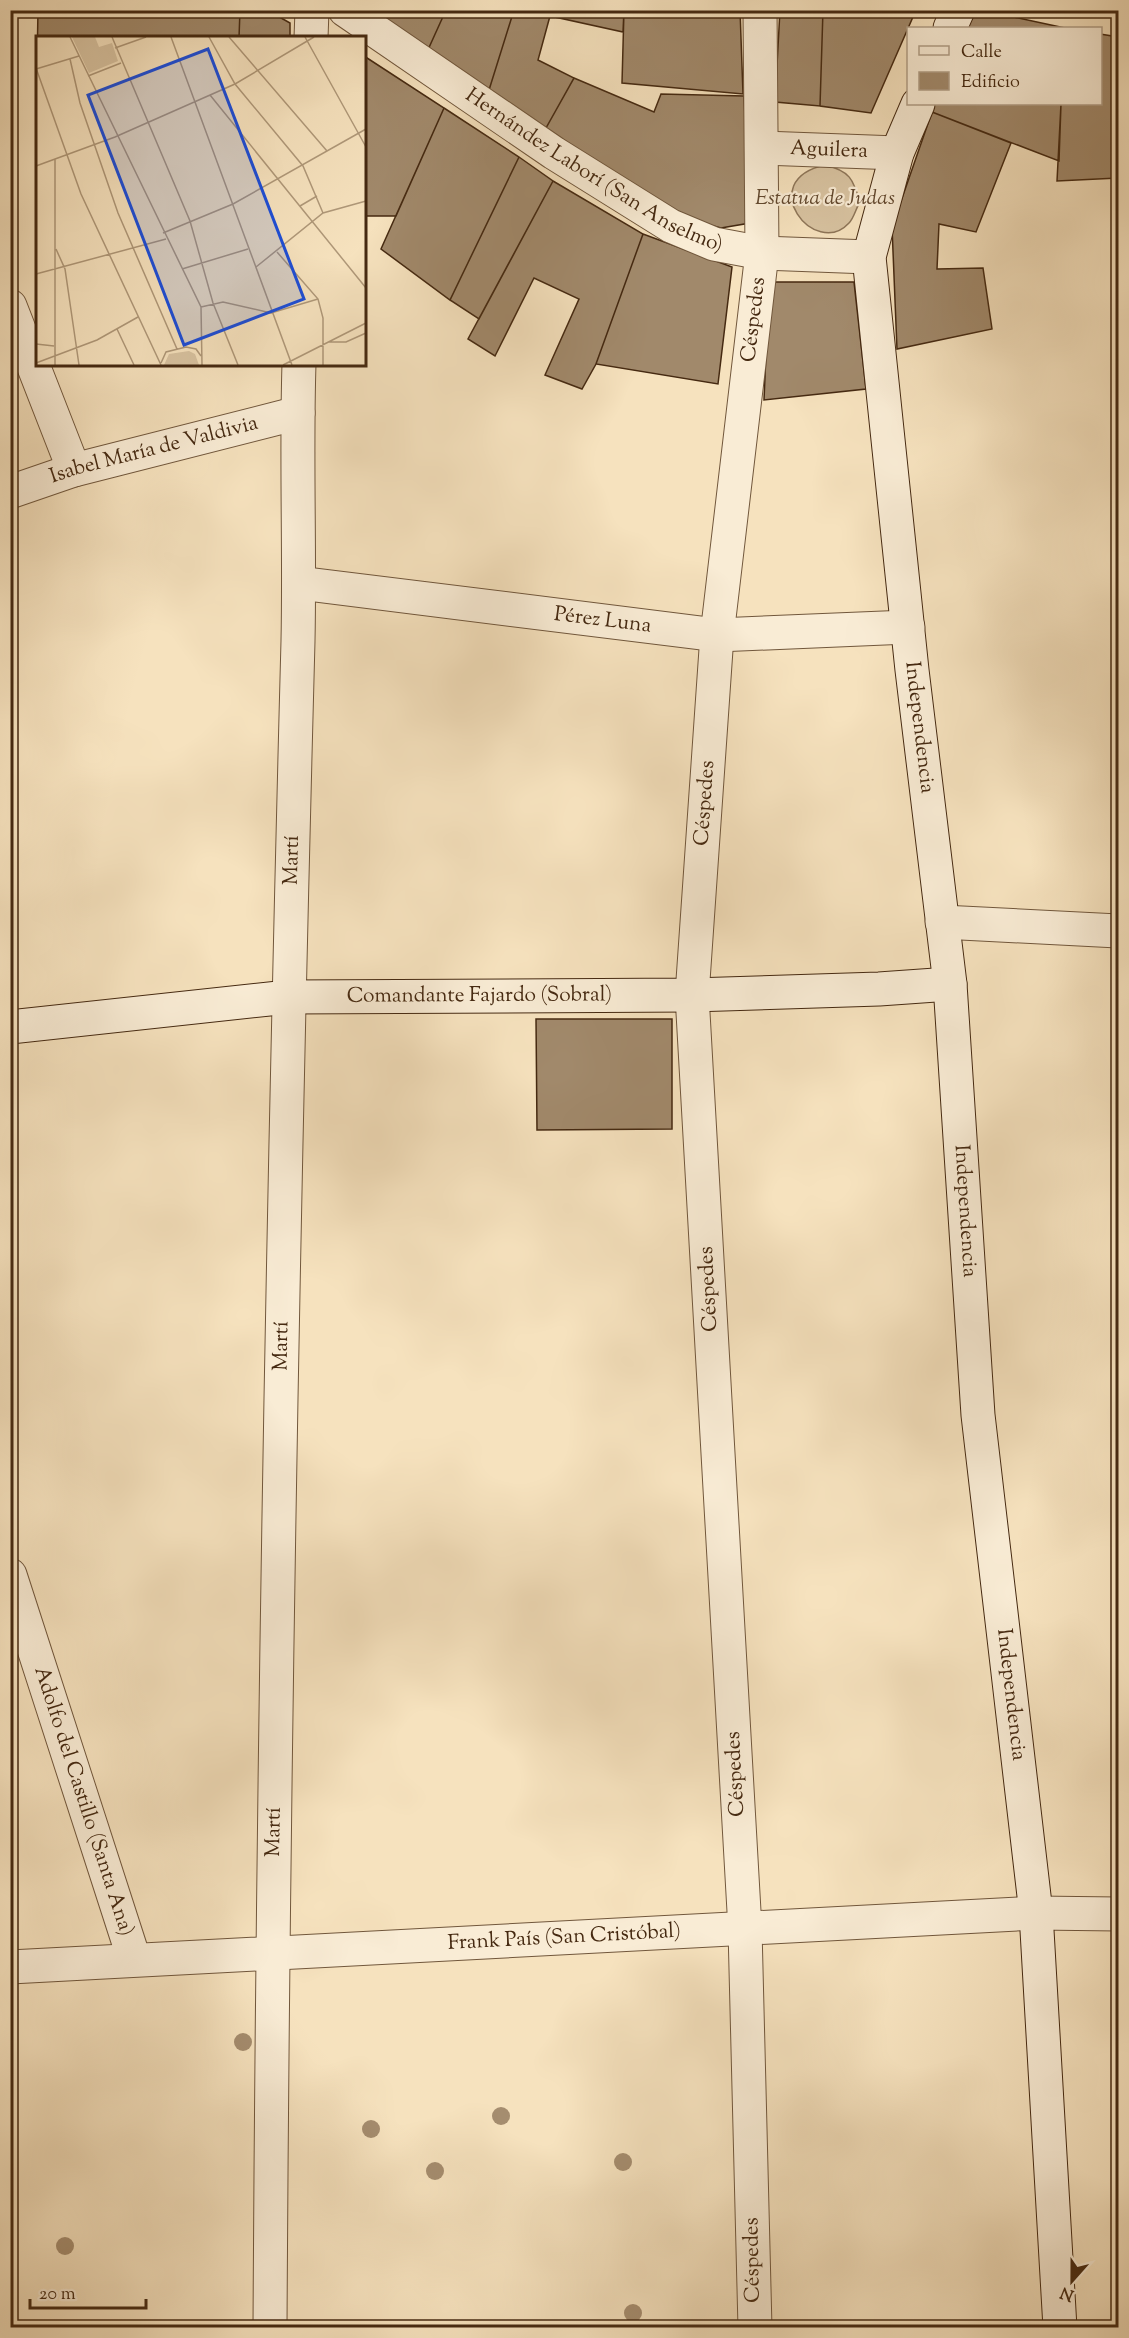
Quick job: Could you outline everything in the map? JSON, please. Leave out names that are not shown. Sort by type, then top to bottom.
[{"type":"street","points":[[311,36],[312,10]]},
{"type":"street","name":"Hernández Laborí (San Anselmo)","points":[[345,10],[554,153],[671,226],[714,244],[762,253],[869,257]]},
{"type":"street","name":"Céspedes","points":[[755,2328],[745,1929],[692,995],[717,635],[762,253],[763,148],[760,10]]},
{"type":"street","points":[[950,27],[958,10]]},
{"type":"street","name":"Independencia","points":[[918,105],[897,153],[869,257],[908,627],[950,984],[978,1415],[1036,1913],[1060,2328]]},
{"type":"street","name":"Aguilera","points":[[763,148],[897,153]]},
{"type":"street","points":[[10,306],[74,470]]},
{"type":"street","name":"Martí","points":[[270,2328],[272,1954],[288,998],[299,583],[297,413],[299,366]]},
{"type":"street","name":"Isabel María de Valdivia","points":[[10,492],[74,470],[297,413]]},
{"type":"street","name":"Pérez Luna","points":[[299,583],[717,635],[908,627]]},
{"type":"street","points":[[942,922],[1119,931]]},
{"type":"street","name":"Comandante Fajardo (Sobral)","points":[[10,1027],[288,998],[692,995],[879,989],[950,984]]},
{"type":"street","name":"Adolfo del Castillo (Santa Ana)","points":[[10,1575],[134,1959]]},
{"type":"street","name":"Frank País (San Cristóbal)","points":[[10,1967],[1036,1913],[1119,1914]]},
{"type":"green space","name":"Estatua de Judas","points":[[825,165],[840,170],[849,177],[860,202],[851,221],[835,232],[821,232],[807,225],[797,214],[792,200],[794,186],[804,174]]},
{"type":"building","points":[[38,10],[240,10],[239,36],[38,36]]},
{"type":"building","points":[[240,10],[267,10],[290,23],[290,36],[239,36]]},
{"type":"building","points":[[382,10],[446,10],[427,52],[377,21]]},
{"type":"building","points":[[446,10],[514,10],[489,90],[427,52]]},
{"type":"building","points":[[514,10],[624,10],[623,32],[550,16],[538,60],[574,78],[546,128],[489,90]]},
{"type":"building","points":[[624,10],[740,10],[743,94],[622,83]]},
{"type":"building","points":[[780,10],[823,10],[820,106],[775,102]]},
{"type":"building","points":[[823,10],[916,10],[871,113],[820,106]]},
{"type":"building","points":[[974,10],[981,10],[1060,27],[966,27]]},
{"type":"building","points":[[1102,34],[1118,37],[1118,178],[1057,181],[1061,105],[1102,105]]},
{"type":"building","points":[[366,57],[444,108],[396,216],[366,216]]},
{"type":"building","points":[[574,78],[654,112],[661,94],[744,96],[750,223],[721,228],[679,217],[546,128]]},
{"type":"building","points":[[935,105],[1061,105],[1059,161],[932,112]]},
{"type":"building","points":[[444,108],[519,157],[450,300],[381,249]]},
{"type":"building","points":[[932,112],[1011,143],[976,232],[939,224],[937,269],[983,268],[992,329],[897,349],[892,227]]},
{"type":"building","points":[[519,157],[553,181],[479,319],[450,300]]},
{"type":"building","points":[[553,181],[643,234],[596,364],[582,389],[545,375],[579,299],[534,278],[495,356],[468,339]]},
{"type":"building","points":[[643,234],[732,267],[718,384],[596,364]]},
{"type":"building","points":[[769,282],[854,282],[866,389],[764,400]]},
{"type":"building","points":[[536,1019],[672,1019],[672,1129],[537,1130]]}]
